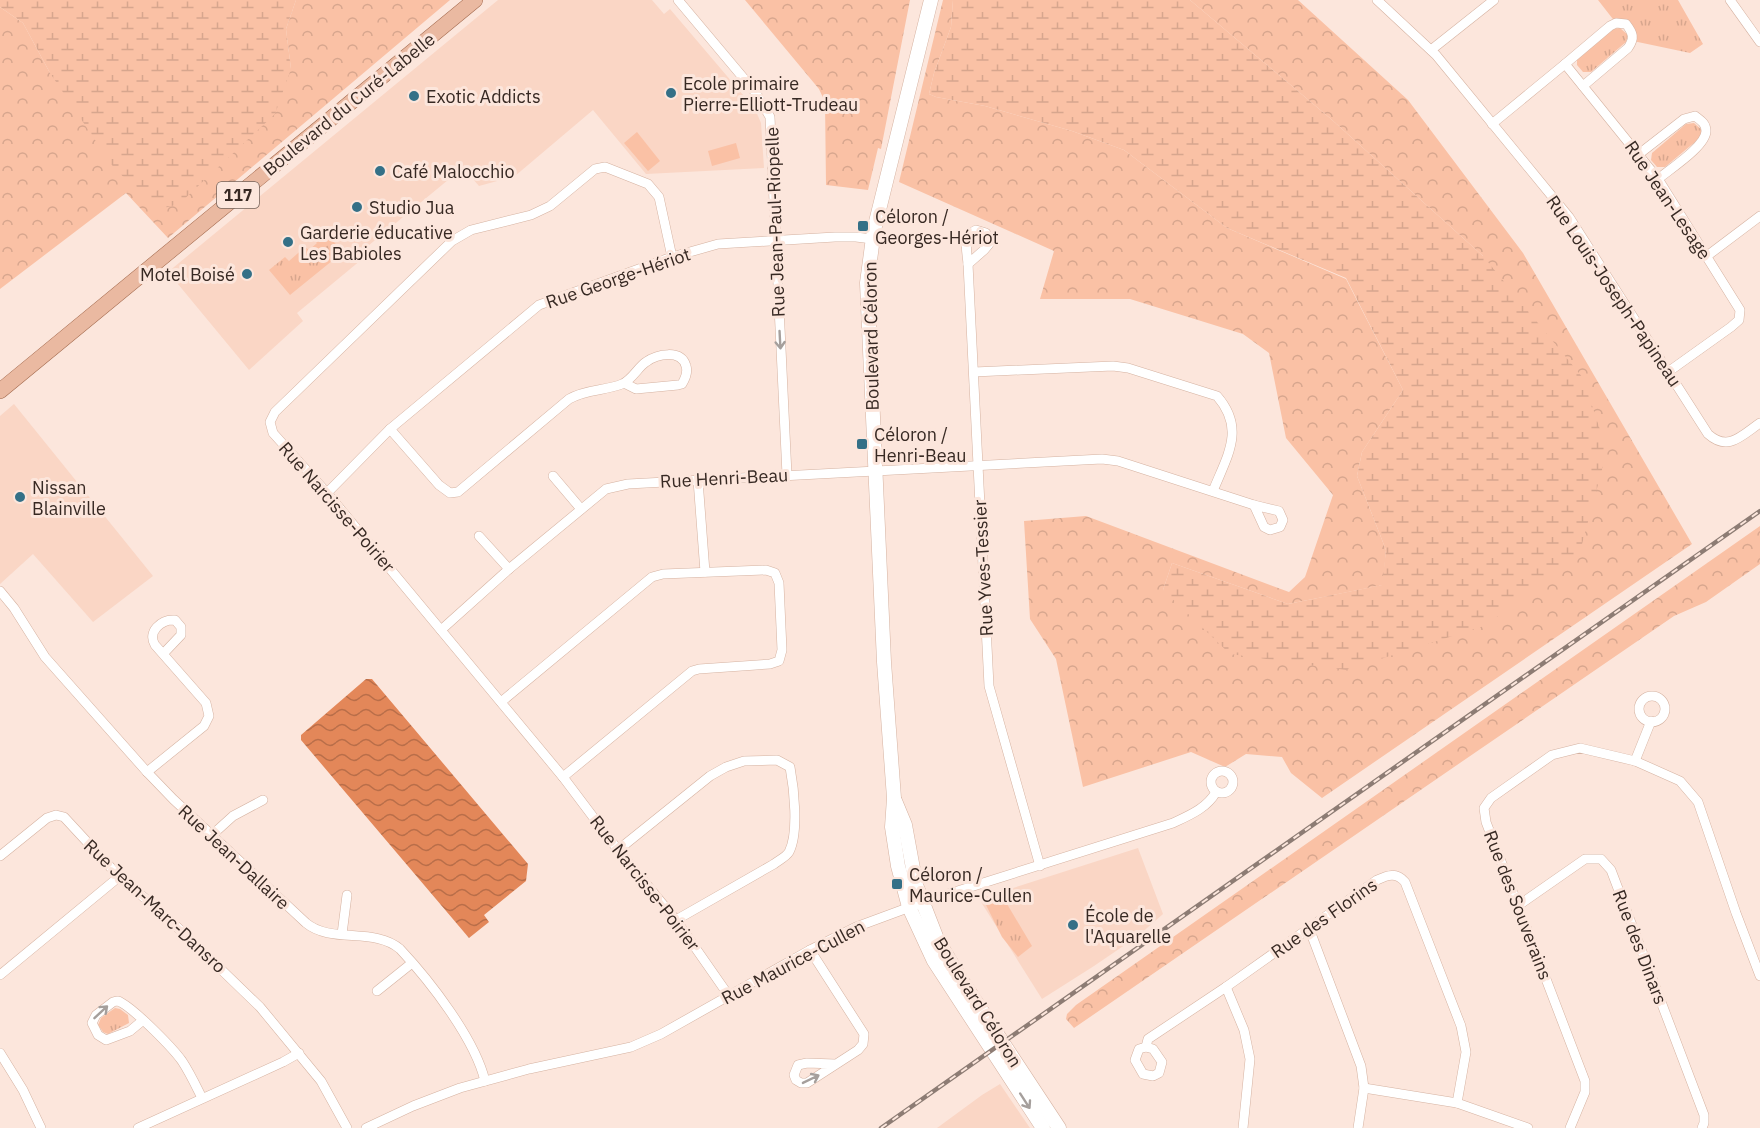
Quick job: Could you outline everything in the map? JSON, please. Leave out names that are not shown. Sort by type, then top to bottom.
[{"type":"main road","name":"Boulevard du Curé-Labelle","points":[[0,391],[475,0]]},
{"type":"street","name":"Rue Jean-Paul-Riopelle","points":[[679,0],[756,93],[769,113],[787,475]]},
{"type":"street","name":"Boulevard Céloron","points":[[929,0],[872,239],[866,293],[886,692],[894,798],[892,826],[895,847],[916,905],[924,942],[941,974],[1043,1128]]},
{"type":"street","name":"Rue Louis-Joseph-Papineau","points":[[1377,0],[1431,50],[1569,217],[1708,434],[1717,442],[1725,443],[1735,440],[1760,423]]},
{"type":"street","points":[[1431,50],[1494,0]]},
{"type":"street","points":[[1730,0],[1760,42]]},
{"type":"street","points":[[1492,124],[1610,26],[1617,23],[1626,24],[1632,33],[1633,41],[1628,48],[1583,86]]},
{"type":"street","name":"Rue Jean-Lesage","points":[[1564,64],[1658,179],[1740,310],[1739,320],[1668,372]]},
{"type":"street","points":[[1639,154],[1684,120],[1695,116],[1704,123],[1706,131],[1703,142],[1658,179]]},
{"type":"street","name":"Rue Narcisse-Poirier","points":[[672,257],[659,197],[648,184],[605,167],[595,169],[550,206],[531,215],[471,230],[452,241],[275,412],[270,422],[273,433],[327,493],[563,777],[618,850],[676,920],[729,996]]},
{"type":"street","points":[[1707,256],[1760,216]]},
{"type":"street","name":"Rue George-Hériot","points":[[327,493],[390,429],[539,305],[672,257],[718,244],[856,237],[872,239]]},
{"type":"street","name":"Rue Yves-Tessier","points":[[968,264],[989,686],[1040,866]]},
{"type":"street","points":[[390,429],[450,494],[458,492],[580,392],[624,384],[636,389],[678,386],[685,378],[686,367],[681,358],[674,354],[647,360],[624,384]]},
{"type":"street","points":[[974,372],[1113,366],[1128,368],[1217,396],[1227,407],[1232,430],[1232,445],[1213,491]]},
{"type":"street","name":"Rue Henri-Beau","points":[[441,630],[509,569],[606,489],[628,484],[1102,459],[1118,461],[1254,504]]},
{"type":"street","points":[[553,476],[581,509]]},
{"type":"street","points":[[699,480],[705,572]]},
{"type":"street","points":[[479,536],[509,569]]},
{"type":"street","points":[[501,702],[652,577],[663,574],[766,570],[775,573],[779,583],[782,650],[779,661],[770,664],[692,671],[563,777]]},
{"type":"street","name":"Rue Jean-Dallaire","points":[[0,591],[45,657],[147,772],[309,926],[317,930],[389,942],[400,949],[459,1025],[482,1068],[485,1081]]},
{"type":"street","points":[[147,772],[204,726],[209,716],[206,703],[163,654]]},
{"type":"street","points":[[1635,761],[1651,721]]},
{"type":"street","name":"Rue des Souverains","points":[[1570,1128],[1585,1092],[1585,1082],[1486,822],[1484,808],[1491,798],[1552,755],[1580,748],[1635,761],[1680,781],[1698,802],[1760,976]]},
{"type":"street","points":[[618,850],[710,776],[726,766],[744,761],[777,760],[790,767],[793,783],[793,837],[788,854],[676,920]]},
{"type":"street","name":"Rue Maurice-Cullen","points":[[366,1128],[437,1096],[485,1081],[631,1047],[661,1034],[810,950],[856,927],[916,905],[1173,823],[1210,802],[1216,792]]},
{"type":"street","points":[[212,835],[233,816],[263,800]]},
{"type":"street","name":"Rue Jean-Marc-Dansro","points":[[0,856],[47,818],[59,815],[67,819],[120,876],[247,993],[324,1086],[347,1128]]},
{"type":"street","name":"Rue des Dinars","points":[[1519,905],[1585,859],[1601,859],[1611,870],[1704,1114],[1702,1128]]},
{"type":"street","name":"Rue des Florins","points":[[1146,1047],[1148,1039],[1377,880],[1390,875],[1399,876],[1405,882],[1461,1026],[1466,1053],[1457,1103]]},
{"type":"street","points":[[0,975],[120,876]]},
{"type":"street","points":[[342,934],[347,895]]},
{"type":"street","name":"Boulevard Céloron","points":[[916,905],[951,964],[1059,1128]]},
{"type":"street","points":[[1309,928],[1361,1066],[1364,1088],[1358,1128]]},
{"type":"street","points":[[810,950],[864,1034],[863,1044],[858,1050],[835,1064]]},
{"type":"street","points":[[377,991],[412,963]]},
{"type":"street","points":[[1226,987],[1244,1030],[1250,1059],[1243,1128]]},
{"type":"street","points":[[142,1021],[130,1030],[106,1040],[98,1035],[92,1023],[96,1015],[113,1002],[124,1004],[142,1021],[177,1056],[202,1098]]},
{"type":"street","points":[[0,1053],[23,1090],[41,1128]]},
{"type":"street","points":[[138,1128],[284,1062],[299,1053]]},
{"type":"street","points":[[1364,1088],[1457,1103],[1528,1128]]},
{"type":"shaded area","points":[[498,0],[652,0],[664,14],[670,9],[755,109],[761,123],[764,168],[646,174],[593,110],[515,176],[479,186],[464,169],[448,180],[357,255],[361,260],[297,313],[303,321],[249,370],[168,272]]},
{"type":"shaded area","points":[[14,404],[153,576],[93,622],[33,554],[0,584],[0,416]]},
{"type":"shaded area","name":"École de l'Aquarelle","points":[[1138,848],[1163,914],[1138,936],[1042,999],[981,902],[985,897]]},
{"type":"shaded area","points":[[1000,1084],[1030,1128],[937,1128],[982,1095]]},
{"type":"green space","points":[[0,0],[296,0],[286,29],[291,69],[275,114],[179,204],[164,208],[116,171],[50,73],[23,23],[0,7]]},
{"type":"green space","points":[[296,0],[450,0],[168,238],[126,193],[0,289],[0,7],[23,23],[50,73],[291,69],[286,29]]},
{"type":"green space","points":[[745,0],[910,0],[881,149],[878,148],[868,190],[826,185],[825,102],[819,89]]},
{"type":"green space","points":[[943,0],[953,0],[951,27],[934,73],[929,94],[985,106],[1072,131],[1124,150],[1227,228],[1346,279],[1403,390],[1362,452],[1357,476],[1386,550],[1383,585],[1288,604],[1172,563],[1163,590],[1484,626],[1483,256],[1331,119],[1190,0],[1298,0],[1408,100],[1523,253],[1692,544],[1322,798],[1291,773],[1282,757],[1246,754],[1225,767],[1191,752],[1083,787],[1056,659],[1030,619],[1024,521],[1086,516],[1289,592],[1305,577],[1333,495],[1286,438],[1269,353],[1243,334],[1130,299],[1040,299],[1054,251],[899,182]]},
{"type":"green space","points":[[953,0],[1190,0],[1331,119],[1483,256],[1583,378],[1607,451],[1578,559],[1484,626],[1346,670],[1230,654],[1163,590],[1172,563],[1288,604],[1382,585],[1386,550],[1357,476],[1362,452],[1403,390],[1346,278],[1227,228],[1124,150],[1072,131],[985,106],[929,94],[934,73],[951,27]]},
{"type":"green space","points":[[1598,0],[1678,0],[1703,44],[1690,53],[1633,41],[1632,33],[1616,23]]},
{"type":"green space","points":[[1620,28],[1628,35],[1626,42],[1591,72],[1583,72],[1577,65],[1577,60],[1612,29]]},
{"type":"green space","points":[[1694,123],[1702,130],[1701,137],[1665,167],[1657,167],[1651,160],[1652,153],[1686,124]]},
{"type":"green space","points":[[637,132],[660,161],[648,171],[624,143]]},
{"type":"green space","points":[[736,143],[740,158],[712,166],[708,151]]},
{"type":"green space","points":[[324,231],[343,252],[290,295],[269,270],[285,257],[289,261],[305,247],[309,250],[317,243],[314,240]]},
{"type":"green space","points":[[1760,526],[1760,564],[1706,602],[1674,616],[1074,1028],[1066,1019],[1067,1014],[1076,1005]]},
{"type":"green space","points":[[985,903],[1007,904],[1032,946],[1018,957],[1002,937]]},
{"type":"green space","points":[[115,1008],[128,1015],[129,1023],[108,1034],[103,1032],[98,1025],[101,1018]]},
{"type":"water","points":[[366,679],[372,679],[528,864],[526,881],[484,915],[489,922],[469,938],[301,740],[301,735]]},
{"type":"railway","points":[[881,1128],[1760,511]]},
{"type":"place","name":"Ecole primaire Pierre-Elliott-Trudeau","points":[[671,93]]},
{"type":"place","name":"Exotic Addicts","points":[[414,96]]},
{"type":"place","name":"Café Malocchio","points":[[380,171]]},
{"type":"place","name":"Studio Jua","points":[[357,207]]},
{"type":"place","name":"Céloron / Georges-Hériot","points":[[863,226]]},
{"type":"place","name":"Garderie éducative Les Babioles","points":[[288,242]]},
{"type":"place","name":"Motel Boisé","points":[[247,274]]},
{"type":"place","name":"Céloron / Henri-Beau","points":[[862,444]]},
{"type":"place","name":"Nissan Blainville","points":[[20,497]]},
{"type":"place","name":"Céloron / Maurice-Cullen","points":[[897,884]]},
{"type":"place","name":"École de l'Aquarelle","points":[[1073,925]]}]
